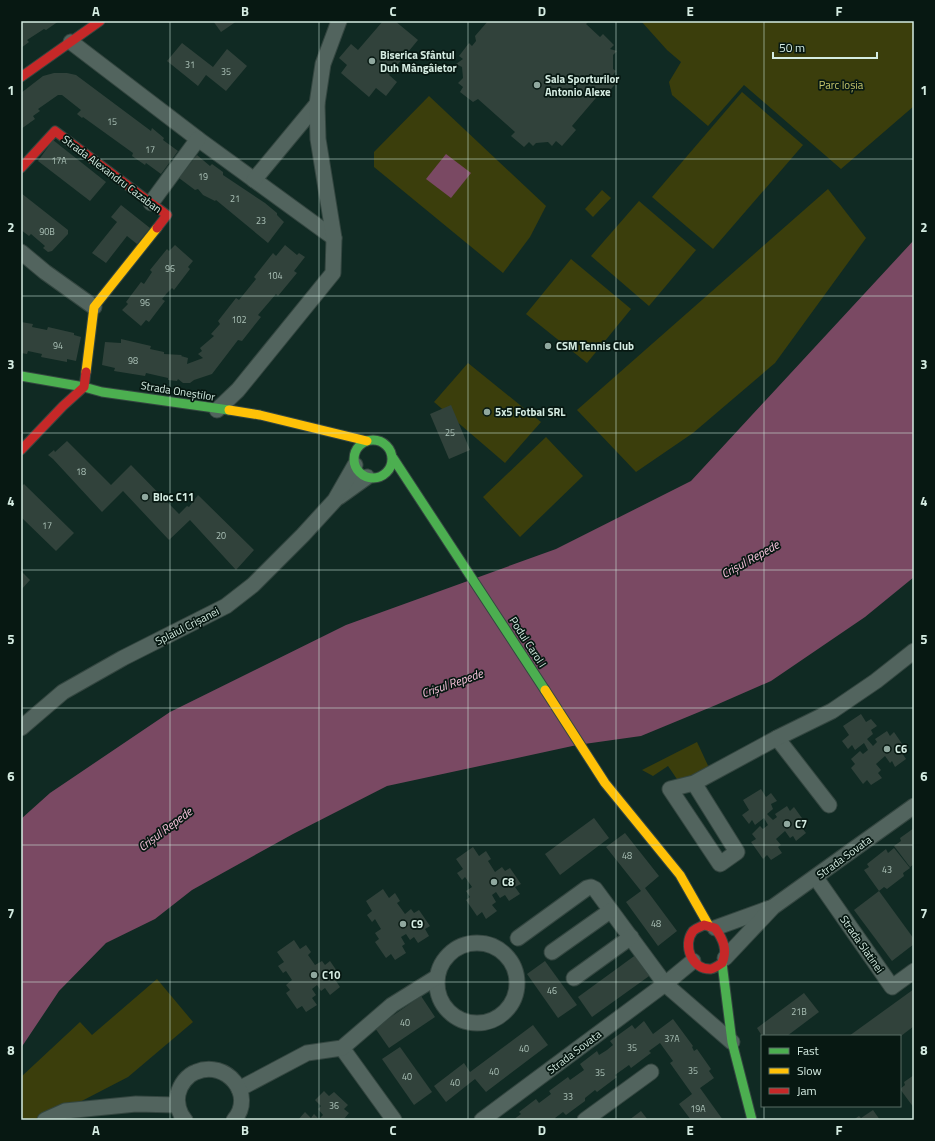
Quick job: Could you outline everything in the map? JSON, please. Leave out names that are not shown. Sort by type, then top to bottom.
[{"type":"street","points":[[21,77],[100,21]]},
{"type":"street","points":[[217,410],[238,390],[333,273],[334,238],[318,139],[317,104],[323,64],[339,21]]},
{"type":"street","points":[[71,42],[198,139],[334,238]]},
{"type":"street","points":[[254,180],[317,104]]},
{"type":"street","name":"Strada Alexandru Cazaban","points":[[21,168],[55,131],[167,215],[94,307]]},
{"type":"street","points":[[151,203],[198,139]]},
{"type":"street","points":[[21,252],[45,272],[94,307],[84,387],[63,406],[21,450]]},
{"type":"street","name":"Strada Oneștilor","points":[[21,376],[84,387],[102,392],[266,416],[367,441]]},
{"type":"street","points":[[331,433],[355,460],[361,474],[391,484]]},
{"type":"street","points":[[355,460],[361,444],[367,441],[379,440],[385,444],[391,451],[393,458],[389,471],[373,478]]},
{"type":"street","name":"Podul Carol I","points":[[393,458],[605,782],[632,818],[663,852],[680,875],[692,897],[712,927]]},
{"type":"street","name":"Splaiul Crișanei","points":[[21,728],[63,692],[123,658],[226,606],[253,585],[303,535],[335,500],[355,460]]},
{"type":"street","name":"Splaiul Crișanei","points":[[335,500],[373,478]]},
{"type":"street","points":[[403,491],[420,498]]},
{"type":"street","points":[[694,783],[737,852],[720,864],[670,789],[694,783],[777,738],[832,711],[876,681],[914,651]]},
{"type":"street","points":[[777,738],[829,805]]},
{"type":"street","name":"Strada Sovata","points":[[723,960],[773,907],[816,878],[914,806]]},
{"type":"street","name":"Strada Slatinei","points":[[816,878],[892,987],[914,972]]},
{"type":"street","points":[[518,938],[587,888],[591,887],[595,889],[665,984],[732,1042]]},
{"type":"street","points":[[692,897],[688,943],[702,968],[714,968],[723,960]]},
{"type":"street","name":"Strada Sovata","points":[[712,927],[773,907]]},
{"type":"street","points":[[552,952],[610,911]]},
{"type":"street","points":[[690,933],[699,926],[712,927],[725,946],[723,960],[732,1042],[752,1120]]},
{"type":"street","points":[[574,978],[631,937]]},
{"type":"street","points":[[239,1089],[307,1053],[342,1048],[392,1005],[437,977],[441,965],[454,950],[472,943],[485,944],[497,948],[507,957],[515,974],[515,994],[510,1006],[500,1015],[489,1021],[475,1023],[462,1020],[451,1013],[442,1003],[438,991],[437,977]]},
{"type":"street","name":"Strada Sovata","points":[[482,1120],[665,984],[702,968]]},
{"type":"street","points":[[715,989],[728,1014]]},
{"type":"street","points":[[707,1020],[728,1014]]},
{"type":"street","points":[[342,1048],[394,1120]]},
{"type":"street","points":[[185,1120],[177,1105],[177,1096],[180,1086],[190,1074],[205,1068],[221,1070],[231,1077],[239,1089],[241,1100],[240,1108],[234,1120]]},
{"type":"street","points":[[592,1118],[651,1072]]},
{"type":"street","points":[[45,1120],[66,1111],[136,1104],[177,1105]]},
{"type":"green space","name":"Parc Ioșia","points":[[641,21],[914,21],[914,106],[841,169],[744,85],[708,126],[672,95],[669,82],[681,62],[667,50]]},
{"type":"green space","points":[[742,92],[803,145],[713,249],[652,197]]},
{"type":"green space","points":[[429,96],[546,206],[530,237],[503,273],[374,167],[374,152]]},
{"type":"green space","points":[[828,189],[866,238],[775,363],[693,433],[636,472],[577,410]]},
{"type":"green space","points":[[602,190],[611,198],[593,217],[585,209]]},
{"type":"green space","points":[[639,201],[696,250],[649,306],[591,256]]},
{"type":"green space","points":[[571,259],[631,309],[587,363],[526,314]]},
{"type":"green space","name":"5x5 Fotbal SRL","points":[[468,363],[541,422],[505,463],[434,402]]},
{"type":"green space","name":"5x5 Fotbal SRL","points":[[546,437],[583,476],[520,537],[483,497]]},
{"type":"green space","points":[[697,742],[711,772],[681,785],[668,766],[653,776],[642,770]]},
{"type":"green space","points":[[157,979],[193,1022],[128,1077],[45,1120],[21,1120],[21,1077],[80,1022],[92,1035]]},
{"type":"water","points":[[446,154],[471,173],[451,198],[426,179]]},
{"type":"water","name":"Crișul Repede","points":[[914,240],[914,577],[865,617],[771,681],[716,705],[641,736],[577,745],[387,786],[293,834],[192,890],[155,919],[106,943],[59,991],[21,1048],[21,819],[50,793],[170,712],[346,625],[556,549],[691,481]]},
{"type":"building","points":[[21,21],[59,21],[27,40],[29,42],[21,48]]},
{"type":"building","points":[[213,21],[237,21],[221,32]]},
{"type":"building","name":"Biserica Sfântul Duh Mângâietor","points":[[383,21],[395,21],[418,40],[389,75],[397,82],[386,96],[376,88],[369,97],[341,73],[347,65],[339,58],[351,44],[358,50]]},
{"type":"building","name":"Sala Sporturilor Antonio Alexe","points":[[488,21],[589,21],[586,24],[600,37],[603,34],[614,45],[610,49],[617,51],[613,55],[613,69],[616,71],[613,75],[619,80],[605,96],[601,92],[572,126],[576,130],[562,146],[556,141],[552,146],[548,142],[536,143],[533,146],[529,142],[524,147],[511,136],[515,132],[478,99],[473,102],[460,92],[463,87],[458,83],[463,78],[462,67],[456,64],[463,59],[459,56],[469,43],[472,46],[476,41],[475,36]]},
{"type":"building","points":[[182,43],[213,67],[227,49],[247,66],[226,91],[206,75],[198,86],[167,61]]},
{"type":"building","points":[[54,73],[76,75],[151,131],[152,128],[164,138],[163,140],[178,151],[161,174],[146,163],[145,165],[132,156],[133,153],[83,117],[82,118],[77,114],[81,110],[62,95],[58,95],[38,109],[40,111],[33,116],[35,119],[21,129],[21,93],[43,76]]},
{"type":"building","points":[[53,140],[106,182],[90,201],[38,161]]},
{"type":"building","points":[[197,155],[210,166],[212,164],[223,172],[223,175],[265,203],[277,213],[277,215],[284,222],[268,243],[216,200],[215,201],[203,195],[198,189],[195,190],[179,178]]},
{"type":"building","points":[[21,193],[68,230],[68,234],[52,251],[48,252],[43,248],[45,246],[31,234],[29,236],[21,230]]},
{"type":"building","points":[[121,205],[150,228],[137,244],[127,236],[106,263],[92,253],[117,222],[111,217]]},
{"type":"building","points":[[175,245],[193,261],[188,267],[190,269],[174,290],[172,288],[162,299],[165,301],[149,322],[146,320],[141,326],[122,310],[128,304],[126,302],[141,282],[144,284],[152,272],[150,270],[167,249],[169,251]]},
{"type":"building","points":[[285,245],[297,255],[299,253],[305,257],[294,271],[297,273],[278,296],[276,294],[258,315],[261,317],[242,341],[238,340],[212,374],[194,380],[190,383],[183,383],[178,379],[177,381],[168,380],[168,378],[146,373],[145,376],[114,371],[115,368],[102,365],[105,342],[121,343],[121,339],[151,346],[150,349],[164,352],[164,354],[182,355],[181,356],[188,358],[187,364],[203,358],[198,354],[202,351],[200,348],[214,336],[211,334],[220,324],[218,321],[236,298],[239,300],[256,279],[254,277],[273,253],[276,256]]},
{"type":"building","points":[[21,322],[33,324],[32,327],[47,330],[48,327],[74,333],[74,335],[81,337],[76,361],[67,359],[67,362],[41,357],[42,354],[28,351],[27,354],[21,353]]},
{"type":"building","points":[[451,405],[470,450],[449,459],[430,414]]},
{"type":"building","points":[[67,441],[111,485],[131,465],[179,514],[187,506],[189,507],[198,495],[254,550],[236,570],[190,520],[169,540],[123,491],[102,512],[48,455],[54,450],[55,452]]},
{"type":"building","points":[[24,484],[74,533],[56,551],[21,517],[21,487]]},
{"type":"building","points":[[21,571],[30,580],[21,590]]},
{"type":"building","name":"C6","points":[[861,714],[866,722],[871,719],[877,726],[871,730],[873,734],[867,739],[873,746],[877,742],[875,739],[887,731],[890,736],[894,732],[907,751],[902,753],[906,759],[895,767],[892,761],[890,763],[885,756],[876,764],[881,770],[878,773],[882,778],[871,785],[867,780],[863,784],[851,768],[855,764],[851,759],[860,751],[863,754],[868,750],[864,743],[855,750],[852,745],[848,749],[842,741],[849,735],[843,726]]},
{"type":"building","name":"C7","points":[[761,789],[766,797],[771,793],[777,801],[771,804],[773,809],[767,814],[773,820],[777,817],[775,814],[787,806],[790,811],[794,807],[807,825],[802,828],[806,833],[796,841],[793,836],[790,838],[785,831],[776,839],[781,845],[778,847],[782,853],[771,860],[767,855],[763,859],[751,842],[756,839],[752,834],[760,826],[763,829],[768,825],[764,818],[755,825],[752,820],[749,824],[742,815],[749,810],[743,800]]},
{"type":"building","points":[[594,818],[609,838],[560,875],[545,854]]},
{"type":"building","points":[[914,828],[914,864],[910,867],[894,846],[901,841],[900,838]]},
{"type":"building","points":[[625,833],[659,876],[645,888],[677,931],[658,946],[626,902],[641,891],[606,847]]},
{"type":"building","name":"C8","points":[[473,847],[479,856],[486,851],[491,859],[488,861],[495,872],[502,867],[505,871],[510,868],[521,884],[515,887],[520,894],[509,901],[505,895],[500,898],[496,892],[492,895],[496,902],[492,905],[497,911],[486,919],[482,912],[477,916],[466,900],[470,897],[466,891],[472,887],[465,877],[462,880],[457,873],[463,869],[456,859]]},
{"type":"building","points":[[894,848],[910,868],[903,873],[904,876],[887,889],[884,887],[879,891],[864,870],[869,867],[867,864],[886,849],[888,853]]},
{"type":"building","name":"C9","points":[[383,889],[389,898],[395,893],[400,901],[397,903],[405,914],[411,909],[414,913],[419,910],[430,926],[425,929],[429,936],[418,943],[414,937],[410,940],[406,934],[401,937],[405,944],[402,946],[406,953],[395,960],[391,954],[386,958],[375,942],[379,939],[375,933],[381,929],[375,919],[372,922],[367,915],[372,911],[366,901]]},
{"type":"building","points":[[879,891],[914,939],[914,944],[892,961],[854,910]]},
{"type":"building","name":"C10","points":[[294,940],[300,949],[306,945],[311,952],[308,955],[315,965],[322,961],[325,965],[330,961],[341,977],[336,981],[340,987],[330,995],[325,988],[321,991],[317,985],[312,989],[316,995],[312,998],[317,1005],[306,1012],[302,1006],[297,1009],[286,993],[290,990],[286,985],[292,980],[286,971],[283,973],[278,966],[284,962],[277,952]]},
{"type":"building","points":[[637,954],[652,974],[592,1017],[578,997]]},
{"type":"building","points":[[545,961],[577,1005],[558,1018],[527,974]]},
{"type":"building","points":[[914,989],[914,1026],[901,1036],[850,1035]]},
{"type":"building","points":[[804,993],[819,1012],[788,1035],[761,1035],[757,1028]]},
{"type":"building","points":[[421,996],[435,1017],[389,1048],[375,1028]]},
{"type":"building","points":[[673,1019],[693,1046],[694,1051],[697,1049],[711,1069],[709,1071],[714,1078],[700,1088],[723,1120],[691,1120],[679,1104],[692,1094],[670,1063],[673,1061],[660,1043],[649,1051],[651,1053],[631,1068],[629,1065],[615,1075],[617,1077],[597,1092],[595,1090],[585,1098],[585,1101],[566,1115],[563,1112],[555,1118],[556,1120],[513,1120],[521,1114],[519,1112],[536,1099],[539,1103],[551,1094],[549,1091],[568,1077],[570,1080],[584,1070],[580,1064],[597,1051],[599,1055],[607,1050],[613,1045],[610,1041],[632,1025],[635,1029],[644,1021],[653,1034]]},
{"type":"building","points":[[533,1025],[548,1045],[486,1092],[475,1079],[446,1102],[434,1086],[464,1063],[470,1072]]},
{"type":"building","points":[[400,1047],[432,1092],[414,1105],[382,1059]]},
{"type":"building","points":[[914,1075],[914,1108],[901,1090],[901,1088],[905,1085],[904,1082]]},
{"type":"building","points":[[324,1091],[329,1096],[334,1092],[348,1105],[344,1109],[349,1113],[344,1119],[346,1120],[298,1120],[305,1112],[311,1118],[314,1114],[319,1119],[323,1115],[318,1109],[321,1106],[315,1100]]},
{"type":"building","points":[[873,1110],[880,1120],[853,1120],[859,1116],[861,1118]]},
{"type":"building","points":[[641,1111],[648,1120],[629,1120]]},
{"type":"traffic: fast","points":[[21,376],[84,387],[102,392],[229,410]]},
{"type":"traffic: fast","points":[[369,440],[377,440],[387,445],[391,452],[392,459],[391,466],[387,473],[377,478],[369,478],[359,473],[357,470],[354,463],[354,455],[359,445],[362,443],[369,440]]},
{"type":"traffic: fast","points":[[393,458],[545,690]]},
{"type":"traffic: fast","points":[[722,963],[732,1042],[752,1120]]},
{"type":"traffic: slow","points":[[86,372],[94,307],[157,228]]},
{"type":"traffic: slow","points":[[229,410],[260,415],[367,441]]},
{"type":"traffic: slow","points":[[545,690],[605,783],[680,875],[709,926]]},
{"type":"traffic: jam","points":[[21,77],[100,21]]},
{"type":"traffic: jam","points":[[21,168],[55,131],[167,215],[157,228]]},
{"type":"traffic: jam","points":[[21,450],[63,406],[84,387],[86,372]]},
{"type":"traffic: jam","points":[[704,925],[715,928],[725,949],[722,963],[711,969],[704,968],[694,961],[691,956],[688,943],[693,931],[704,925]]},
{"type":"place","name":"Biserica Sfântul Duh Mângâietor","points":[[372,61]]},
{"type":"place","name":"Sala Sporturilor Antonio Alexe","points":[[537,85]]},
{"type":"place","name":"CSM Tennis Club","points":[[548,346]]},
{"type":"place","name":"5x5 Fotbal SRL","points":[[487,412]]},
{"type":"place","name":"Bloc C11","points":[[145,497]]},
{"type":"place","name":"C6","points":[[887,749]]},
{"type":"place","name":"C7","points":[[787,824]]},
{"type":"place","name":"C8","points":[[494,882]]},
{"type":"place","name":"C9","points":[[403,924]]},
{"type":"place","name":"C10","points":[[314,975]]}]
